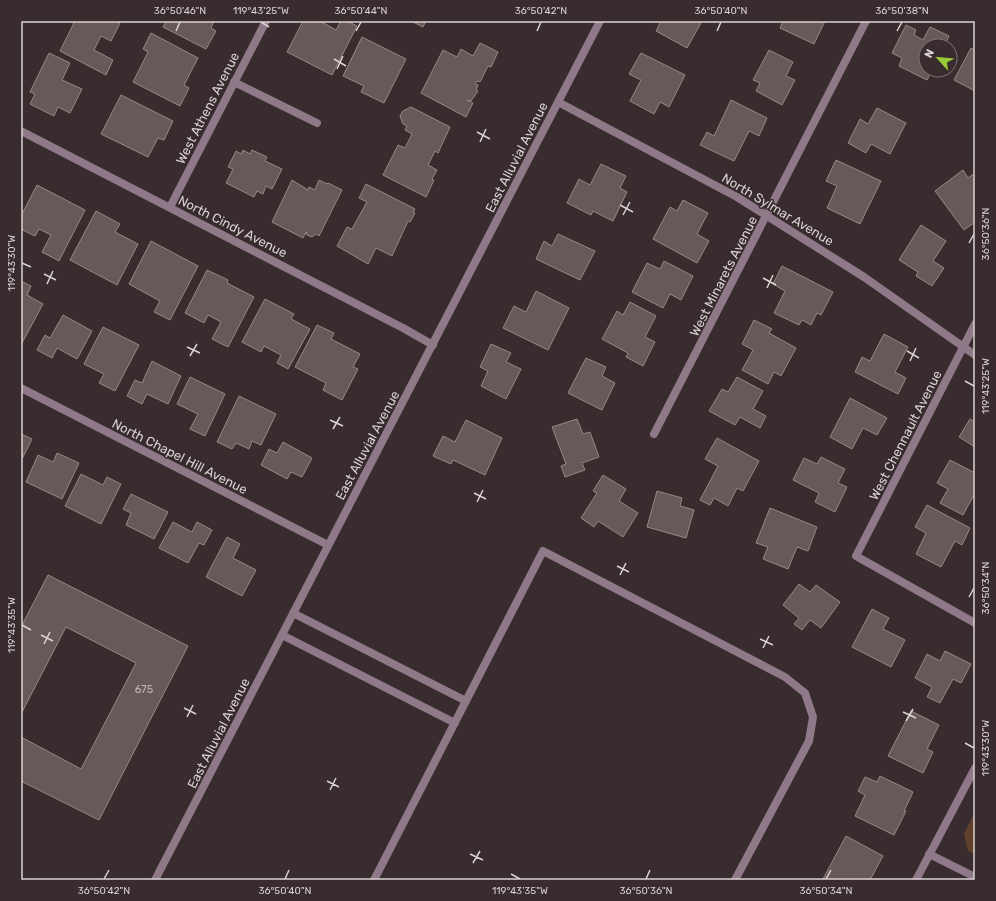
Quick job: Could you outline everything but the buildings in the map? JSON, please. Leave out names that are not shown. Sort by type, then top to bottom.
[{"type":"street","name":"West Athens Avenue","points":[[170,207],[266,21]]},
{"type":"street","name":"East Alluvial Avenue","points":[[155,880],[600,21]]},
{"type":"street","name":"West Minarets Avenue","points":[[654,434],[866,21]]},
{"type":"street","points":[[234,82],[317,123]]},
{"type":"street","name":"North Sylmar Avenue","points":[[558,102],[737,197],[767,215],[864,277],[975,355]]},
{"type":"street","name":"North Cindy Avenue","points":[[21,131],[404,328],[433,345]]},
{"type":"street","name":"West Chennault Avenue","points":[[975,324],[856,556],[975,623]]},
{"type":"street","name":"North Chapel Hill Avenue","points":[[21,388],[328,545]]},
{"type":"street","points":[[374,880],[543,551],[785,677],[805,693],[813,717],[809,742],[735,880]]},
{"type":"street","points":[[294,613],[466,701]]},
{"type":"street","points":[[282,634],[455,722]]},
{"type":"street","points":[[916,880],[975,768]]},
{"type":"street","points":[[929,854],[975,877]]},
{"type":"shaded area","points":[[975,812],[975,854],[968,851],[964,834]]}]
